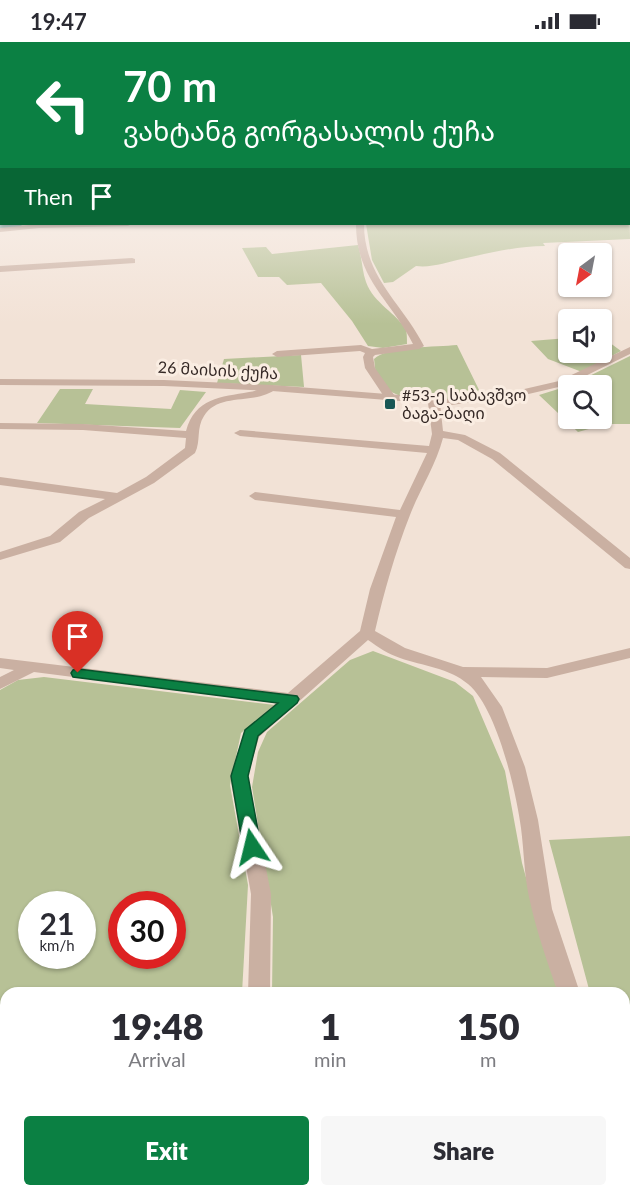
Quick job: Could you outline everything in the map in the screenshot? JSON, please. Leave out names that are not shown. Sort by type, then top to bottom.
[{"type":"street","points":[[0,230],[107,225]]},
{"type":"street","points":[[277,354],[361,348],[371,352],[419,346],[408,324],[392,307],[369,270],[360,237],[360,225]]},
{"type":"street","points":[[0,268],[132,261]]},
{"type":"street","name":"26 მაისის ქუჩა","points":[[0,382],[144,383],[272,388],[434,403],[491,398],[563,383],[630,350]]},
{"type":"street","points":[[371,352],[368,357],[370,368],[391,399]]},
{"type":"street","points":[[0,556],[55,539],[84,515],[122,497],[185,457],[193,445],[191,435],[193,425],[211,402],[229,397],[258,395],[272,388]]},
{"type":"street","points":[[259,987],[261,894],[240,776],[251,734],[367,633],[377,589],[404,514],[434,450],[438,434],[434,403]]},
{"type":"street","points":[[0,426],[83,427],[191,435]]},
{"type":"street","points":[[240,433],[434,450]]},
{"type":"street","points":[[438,434],[461,437],[496,456],[630,565]]},
{"type":"street","points":[[0,481],[122,497]]},
{"type":"street","points":[[255,496],[404,514]]},
{"type":"street","points":[[367,633],[398,651],[461,672],[475,681],[490,698],[517,769],[529,820],[538,894],[548,933],[567,987]]},
{"type":"street","points":[[461,672],[547,673],[630,653]]},
{"type":"street","points":[[0,663],[291,699]]},
{"type":"street","points":[[0,684],[30,668]]},
{"type":"green space","points":[[366,225],[630,225],[630,239],[543,243],[545,246],[493,252],[434,265],[416,266],[393,282],[384,283],[372,260]]},
{"type":"green space","points":[[358,245],[370,290],[402,324],[406,331],[407,344],[383,348],[368,346],[352,321],[321,283],[287,285],[279,277],[258,277],[242,248],[266,247],[272,254]]},
{"type":"green space","points":[[558,339],[558,363],[548,359],[531,341]]},
{"type":"green space","points":[[612,344],[621,351],[612,356]]},
{"type":"green space","points":[[457,345],[482,396],[442,400],[413,399],[388,390],[378,379],[374,359],[380,355],[401,349]]},
{"type":"green space","points":[[301,355],[304,387],[217,383],[224,359]]},
{"type":"green space","points":[[630,356],[630,424],[612,424],[612,375],[591,375]]},
{"type":"green space","points":[[558,363],[599,363],[582,372]]},
{"type":"green space","points":[[60,389],[93,389],[85,404],[171,409],[180,390],[206,392],[180,428],[37,423]]},
{"type":"green space","points":[[558,389],[558,413],[539,395]]},
{"type":"green space","points":[[373,651],[455,682],[473,696],[505,771],[522,863],[556,987],[272,987],[273,917],[252,787],[258,752],[267,732],[350,660]]},
{"type":"green space","points":[[44,677],[275,705],[241,733],[230,785],[248,885],[242,987],[0,987],[0,690],[18,680]]},
{"type":"green space","points":[[630,836],[630,987],[588,987],[549,840]]},
{"type":"place","name":"#53-ე საბავშვო ბაგა-ბაღი","points":[[390,404]]},
{"type":"route","points":[[78,673],[291,699],[251,734],[245,755],[240,776],[252,847]]}]
